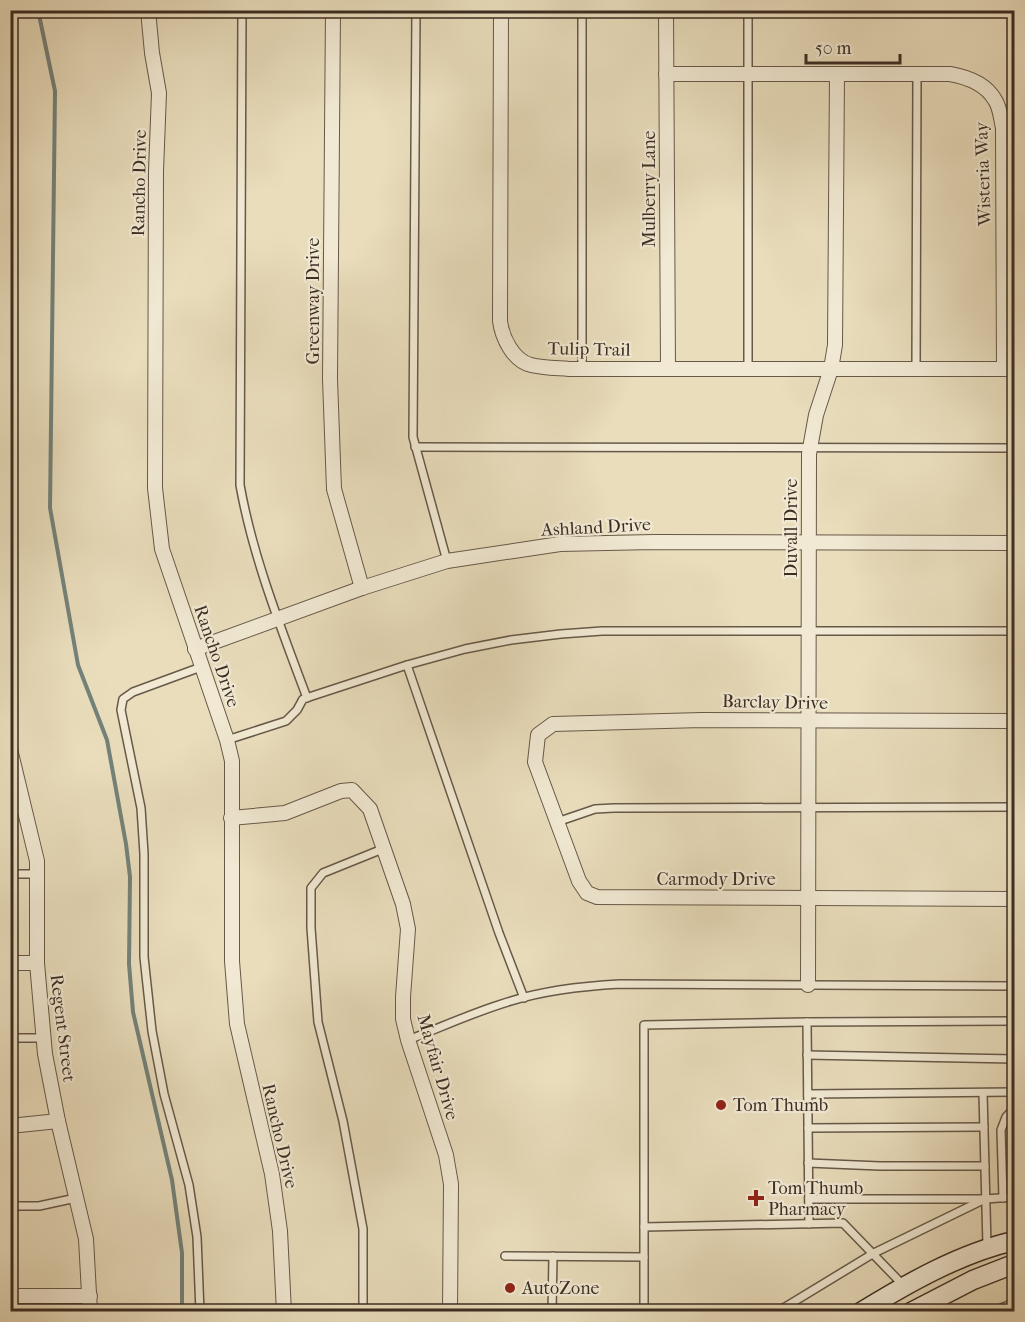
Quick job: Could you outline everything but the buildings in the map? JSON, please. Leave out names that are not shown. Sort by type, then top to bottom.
[{"type":"main road","points":[[861,1311],[954,1263],[1014,1241]]},
{"type":"main road","points":[[905,1287],[915,1310],[973,1280],[1014,1264]]},
{"type":"street","name":"Rancho Drive","points":[[148,10],[159,93],[156,171],[155,488],[162,549],[227,740],[232,761],[232,961],[237,1024],[272,1174],[280,1231],[284,1311]]},
{"type":"street","name":"Greenway Drive","points":[[333,10],[330,379],[334,489],[362,588]]},
{"type":"street","name":"Tulip Trail","points":[[501,10],[501,329],[511,351],[529,365],[582,369],[1009,369]]},
{"type":"street","name":"Mulberry Lane","points":[[666,10],[668,368]]},
{"type":"street","name":"Wisteria Way","points":[[666,74],[950,74],[966,77],[979,83],[997,102],[1003,128],[1009,369]]},
{"type":"street","name":"Duvall Drive","points":[[808,985],[811,448],[816,415],[831,369],[835,345],[837,74]]},
{"type":"street","name":"Ashland Drive","points":[[195,650],[362,588],[447,561],[560,543],[1014,543]]},
{"type":"street","name":"Barclay Drive","points":[[538,735],[553,724],[702,720],[1014,721]]},
{"type":"street","name":"Carmody Drive","points":[[538,735],[535,762],[579,881],[587,892],[597,897],[1014,899]]},
{"type":"street","name":"Regent Street","points":[[10,749],[15,787],[37,861],[37,963],[44,1038],[58,1121],[86,1239],[90,1311]]},
{"type":"street","name":"Mayfair Drive","points":[[231,818],[285,813],[341,791],[352,790],[370,808],[403,904],[408,929],[403,1019],[446,1155],[451,1184],[450,1311]]},
{"type":"street","points":[[10,963],[37,963]]},
{"type":"street","points":[[10,1126],[58,1121]]},
{"type":"street","points":[[10,1296],[90,1296]]},
{"type":"lane","points":[[242,10],[240,485],[246,520],[277,619],[307,698]]},
{"type":"lane","points":[[416,10],[413,437],[447,561]]},
{"type":"lane","points":[[582,10],[582,369]]},
{"type":"lane","points":[[748,10],[748,368]]},
{"type":"lane","points":[[916,369],[917,74]]},
{"type":"lane","points":[[415,447],[1014,448]]},
{"type":"lane","points":[[227,740],[286,721],[297,710],[303,699],[407,665],[499,642],[602,631],[1014,631]]},
{"type":"lane","points":[[407,665],[499,933],[524,998]]},
{"type":"lane","points":[[200,1311],[196,1236],[189,1185],[164,1094],[152,1030],[144,957],[144,854],[141,808],[121,710],[123,699],[133,692],[201,667]]},
{"type":"lane","points":[[558,822],[595,809],[614,808],[1014,807]]},
{"type":"lane","points":[[363,1311],[363,1229],[343,1121],[318,1022],[310,928],[310,888],[323,873],[385,848]]},
{"type":"lane","points":[[10,874],[37,874]]},
{"type":"lane","points":[[408,1040],[511,1001],[588,985],[1014,986]]},
{"type":"lane","points":[[644,1311],[644,1025],[1014,1021]]},
{"type":"lane","points":[[807,1022],[809,1224]]},
{"type":"lane","points":[[10,1038],[44,1038]]},
{"type":"lane","points":[[807,1055],[1014,1059]]},
{"type":"lane","points":[[808,1094],[1014,1092]]},
{"type":"lane","points":[[983,1093],[987,1250]]},
{"type":"lane","points":[[1003,1198],[1001,1130],[1006,1117],[1014,1108]]},
{"type":"lane","points":[[808,1128],[984,1127]]},
{"type":"lane","points":[[808,1163],[985,1166]]},
{"type":"lane","points":[[809,1199],[1014,1197]]},
{"type":"lane","points":[[10,1206],[39,1206],[76,1198]]},
{"type":"lane","points":[[777,1311],[874,1253],[986,1199]]},
{"type":"lane","points":[[644,1227],[843,1223],[905,1287]]},
{"type":"lane","points":[[505,1256],[644,1257]]},
{"type":"lane","points":[[552,1311],[553,1256]]},
{"type":"lane","points":[[991,1311],[1014,1303]]},
{"type":"waterway","points":[[38,10],[55,91],[50,508],[78,665],[107,740],[126,844],[130,877],[129,964],[133,1012],[172,1180],[182,1253],[182,1312]]},
{"type":"place","name":"Tom Thumb","points":[[721,1105]]},
{"type":"place","name":"Tom Thumb Pharmacy","points":[[756,1198]]},
{"type":"place","name":"AutoZone","points":[[510,1288]]}]
